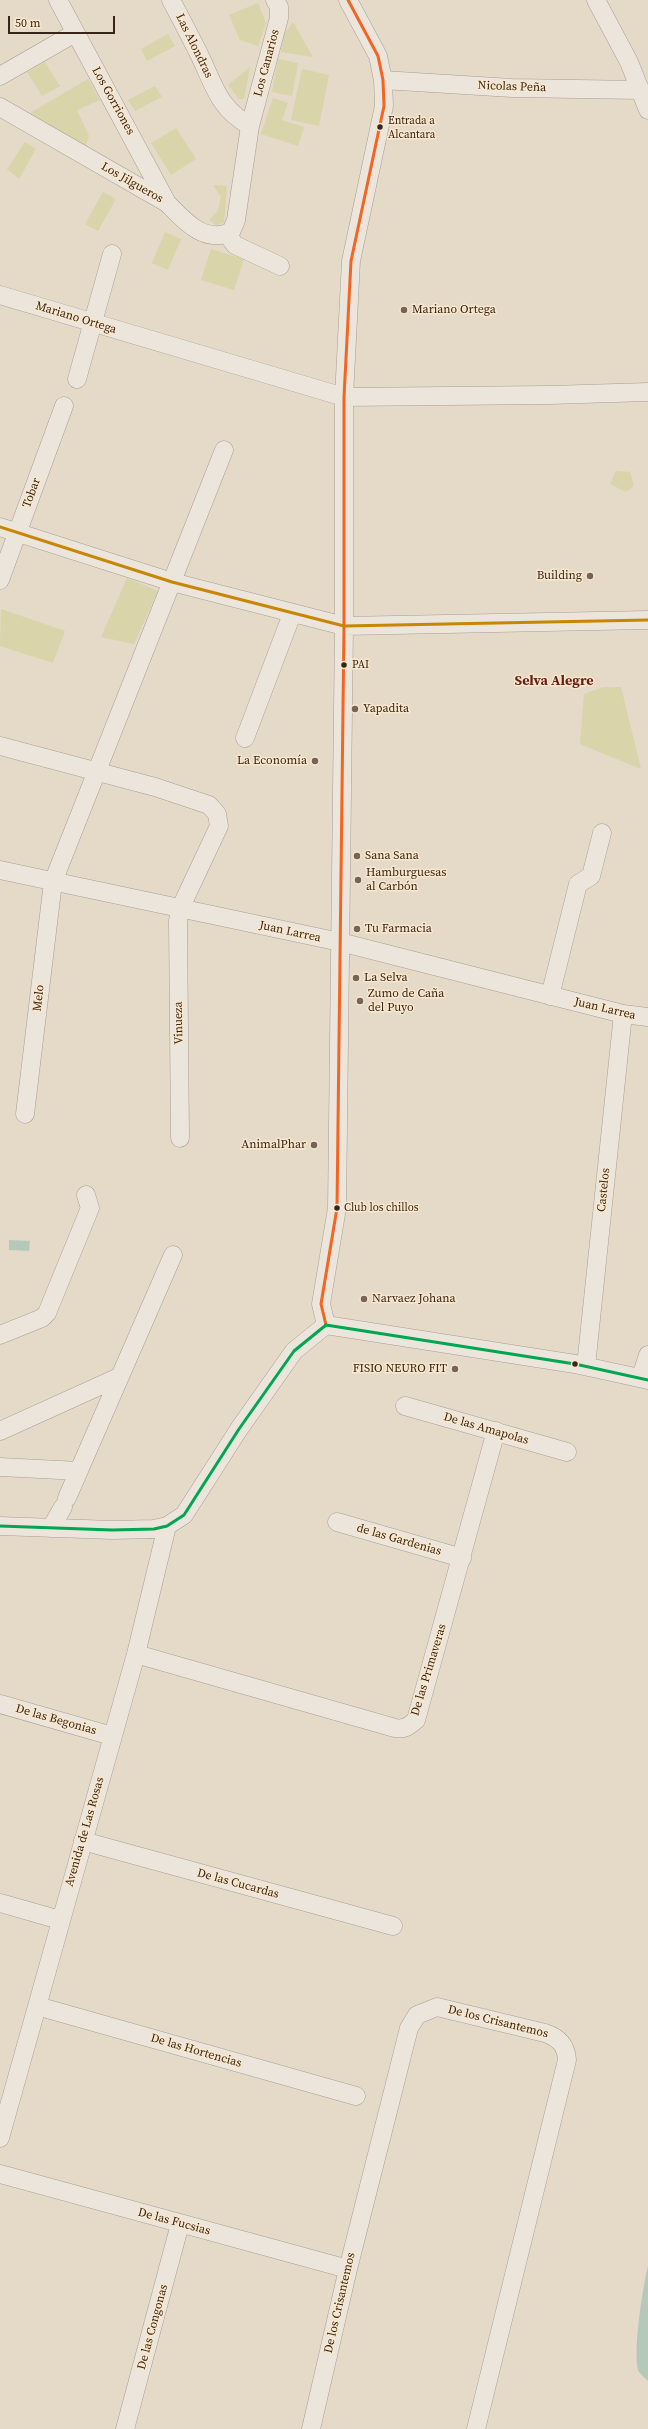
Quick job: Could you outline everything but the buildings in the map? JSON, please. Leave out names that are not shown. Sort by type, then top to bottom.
[{"type":"street","name":"Los Gorriones","points":[[58,0],[167,202]]},
{"type":"street","name":"Las Alondras","points":[[171,0],[199,53],[216,93],[230,112],[250,126]]},
{"type":"street","name":"Los Canarios","points":[[250,126],[279,18],[279,8],[275,0]]},
{"type":"street","points":[[326,1325],[321,1304],[337,1208],[344,626],[344,397],[351,261],[381,127],[384,106],[383,80],[378,56],[348,0]]},
{"type":"street","points":[[596,0],[629,62],[648,110]]},
{"type":"street","points":[[0,76],[75,33]]},
{"type":"street","name":"Nicolas Peña","points":[[383,80],[512,88],[641,90]]},
{"type":"street","name":"Los Jilgueros","points":[[0,107],[167,202],[190,225],[203,233],[213,235],[227,234]]},
{"type":"street","points":[[250,126],[236,220],[231,232],[227,234],[235,245],[280,266]]},
{"type":"street","points":[[77,379],[112,254]]},
{"type":"street","name":"Mariano Ortega","points":[[0,295],[92,324],[344,397],[550,395],[648,392]]},
{"type":"street","name":"Tobar","points":[[0,580],[8,530],[64,406]]},
{"type":"street","name":"Melo","points":[[25,1114],[53,882],[98,772],[224,450]]},
{"type":"street","points":[[8,530],[172,582],[292,614],[344,626],[648,620]]},
{"type":"street","points":[[245,738],[292,614]]},
{"type":"street","name":"Vinueza","points":[[0,746],[155,787],[209,805],[217,814],[219,826],[180,909],[178,921],[180,1138]]},
{"type":"street","points":[[550,996],[578,884],[591,876],[602,833]]},
{"type":"street","name":"Juan Larrea","points":[[0,870],[340,942],[550,996],[623,1014],[648,1018]]},
{"type":"street","name":"Castelos","points":[[586,1366],[623,1014]]},
{"type":"street","points":[[0,1335],[42,1318],[47,1313],[90,1208],[86,1195]]},
{"type":"street","points":[[51,1528],[79,1471],[117,1378],[173,1255]]},
{"type":"street","points":[[0,1526],[128,1530],[154,1529],[167,1526],[184,1515],[239,1429],[294,1351],[326,1325],[586,1366],[645,1378],[648,1355]]},
{"type":"street","points":[[0,1431],[117,1378]]},
{"type":"street","name":"De las Amapolas","points":[[405,1406],[567,1452]]},
{"type":"street","name":"De las Primaveras","points":[[136,1654],[395,1728],[405,1728],[416,1720],[496,1431]]},
{"type":"street","points":[[0,1467],[79,1471]]},
{"type":"street","name":"de las Gardenias","points":[[336,1522],[462,1558]]},
{"type":"street","name":"Avenida de Las Rosas","points":[[0,2138],[60,1920],[136,1654],[167,1526]]},
{"type":"street","name":"De las Begonias","points":[[0,1704],[112,1736]]},
{"type":"street","name":"De las Cucardas","points":[[83,1841],[392,1926]]},
{"type":"street","points":[[0,1903],[60,1920]]},
{"type":"street","name":"De las Hortencias","points":[[37,2006],[356,2096]]},
{"type":"street","name":"De los Crisantemos","points":[[310,2429],[348,2269],[409,2028],[417,2015],[426,2009],[442,2008],[545,2033],[559,2040],[564,2046],[567,2060],[476,2429]]},
{"type":"street","name":"De las Fucsias","points":[[0,2174],[348,2269]]},
{"type":"street","name":"De las Congonas","points":[[125,2429],[180,2224]]},
{"type":"shaded area","points":[[258,3],[266,23],[258,46],[240,40],[229,15]]},
{"type":"shaded area","points":[[293,22],[313,57],[281,52],[283,36]]},
{"type":"shaded area","points":[[168,34],[175,46],[147,61],[141,49]]},
{"type":"shaded area","points":[[278,59],[298,63],[292,96],[272,92]]},
{"type":"shaded area","points":[[45,62],[60,86],[42,96],[27,72]]},
{"type":"shaded area","points":[[250,67],[244,99],[239,99],[228,85]]},
{"type":"shaded area","points":[[302,69],[329,75],[319,126],[291,120]]},
{"type":"shaded area","points":[[88,79],[100,100],[77,110],[89,136],[85,147],[30,113]]},
{"type":"shaded area","points":[[155,86],[162,97],[135,111],[128,100]]},
{"type":"shaded area","points":[[273,98],[288,103],[282,120],[304,127],[298,146],[261,134]]},
{"type":"shaded area","points":[[176,128],[196,159],[171,175],[151,143]]},
{"type":"shaded area","points":[[25,142],[36,149],[19,179],[7,169]]},
{"type":"shaded area","points":[[213,185],[227,186],[224,223],[216,225],[209,220],[218,211],[221,197]]},
{"type":"shaded area","points":[[103,192],[116,199],[98,231],[85,224]]},
{"type":"shaded area","points":[[165,232],[181,239],[168,270],[152,263]]},
{"type":"shaded area","points":[[211,249],[244,259],[234,290],[201,280]]},
{"type":"shaded area","points":[[616,471],[630,472],[634,486],[626,492],[610,484]]},
{"type":"shaded area","points":[[127,578],[158,591],[134,644],[101,637]]},
{"type":"shaded area","points":[[1,609],[65,631],[53,663],[0,646]]},
{"type":"shaded area","points":[[603,687],[621,687],[641,769],[580,744],[584,694]]},
{"type":"shaded area","points":[[9,1240],[30,1241],[29,1251],[9,1250]]},
{"type":"shaded area","points":[[648,2266],[648,2381],[639,2372],[637,2363],[637,2336]]},
{"type":"transit line","points":[[326,1325],[321,1304],[337,1208],[344,626],[344,397],[351,261],[384,106],[383,80],[378,56],[348,0]]},
{"type":"transit line","points":[[0,527],[172,582],[344,626],[648,620]]},
{"type":"transit line","points":[[0,1526],[112,1530],[154,1529],[167,1526],[184,1515],[239,1429],[294,1351],[326,1325],[575,1364],[648,1380]]},
{"type":"place","name":"Entrada a Alcantara","points":[[380,127]]},
{"type":"place","name":"Mariano Ortega","points":[[404,310]]},
{"type":"place","name":"Building","points":[[590,576]]},
{"type":"place","name":"PAI","points":[[344,665]]},
{"type":"place","name":"Yapadita","points":[[355,709]]},
{"type":"place","name":"La Economía","points":[[315,761]]},
{"type":"place","name":"Sana Sana","points":[[357,856]]},
{"type":"place","name":"Hamburguesas al Carbón","points":[[358,880]]},
{"type":"place","name":"Tu Farmacia","points":[[357,929]]},
{"type":"place","name":"La Selva","points":[[356,978]]},
{"type":"place","name":"Zumo de Caña del Puyo","points":[[360,1001]]},
{"type":"place","name":"AnimalPhar","points":[[314,1145]]},
{"type":"place","name":"Club los chillos","points":[[337,1208]]},
{"type":"place","name":"Narvaez Johana","points":[[364,1299]]},
{"type":"place","name":"FISIO NEURO FIT","points":[[455,1369]]},
{"type":"district","name":"Selva Alegre","points":[[554,681]]}]
